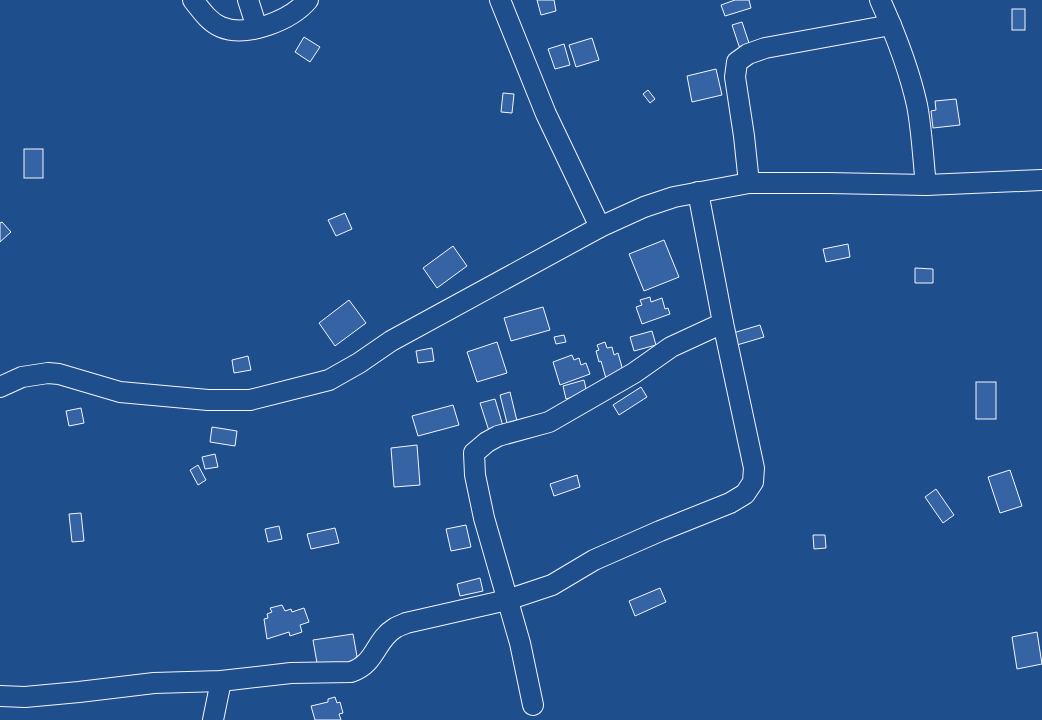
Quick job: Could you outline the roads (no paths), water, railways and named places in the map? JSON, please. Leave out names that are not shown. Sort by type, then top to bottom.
[{"type":"street","points":[[193,0],[206,16],[220,27],[233,30],[257,28],[284,18],[303,6],[308,0]]},
{"type":"street","points":[[248,0],[257,28]]},
{"type":"street","points":[[500,0],[546,114],[600,227]]},
{"type":"street","points":[[880,0],[904,61],[917,106],[926,185]]},
{"type":"street","points":[[749,183],[735,77],[737,62],[748,54],[765,48],[891,25]]},
{"type":"street","points":[[0,387],[22,377],[48,373],[59,374],[120,392],[208,400],[250,400],[329,380],[390,342],[600,227],[644,207],[674,197],[749,183],[926,185],[1042,180]]},
{"type":"street","points":[[0,696],[25,697],[176,681],[221,681],[291,673],[351,672],[361,669],[369,662],[383,640],[394,628],[406,623],[507,600],[552,584],[594,560],[745,494],[753,482],[754,468],[723,323],[698,192]]},
{"type":"street","points":[[533,705],[520,643],[484,518],[475,475],[474,453],[498,436],[549,422],[634,372],[671,347],[723,323]]},
{"type":"street","points":[[213,720],[221,681]]}]
